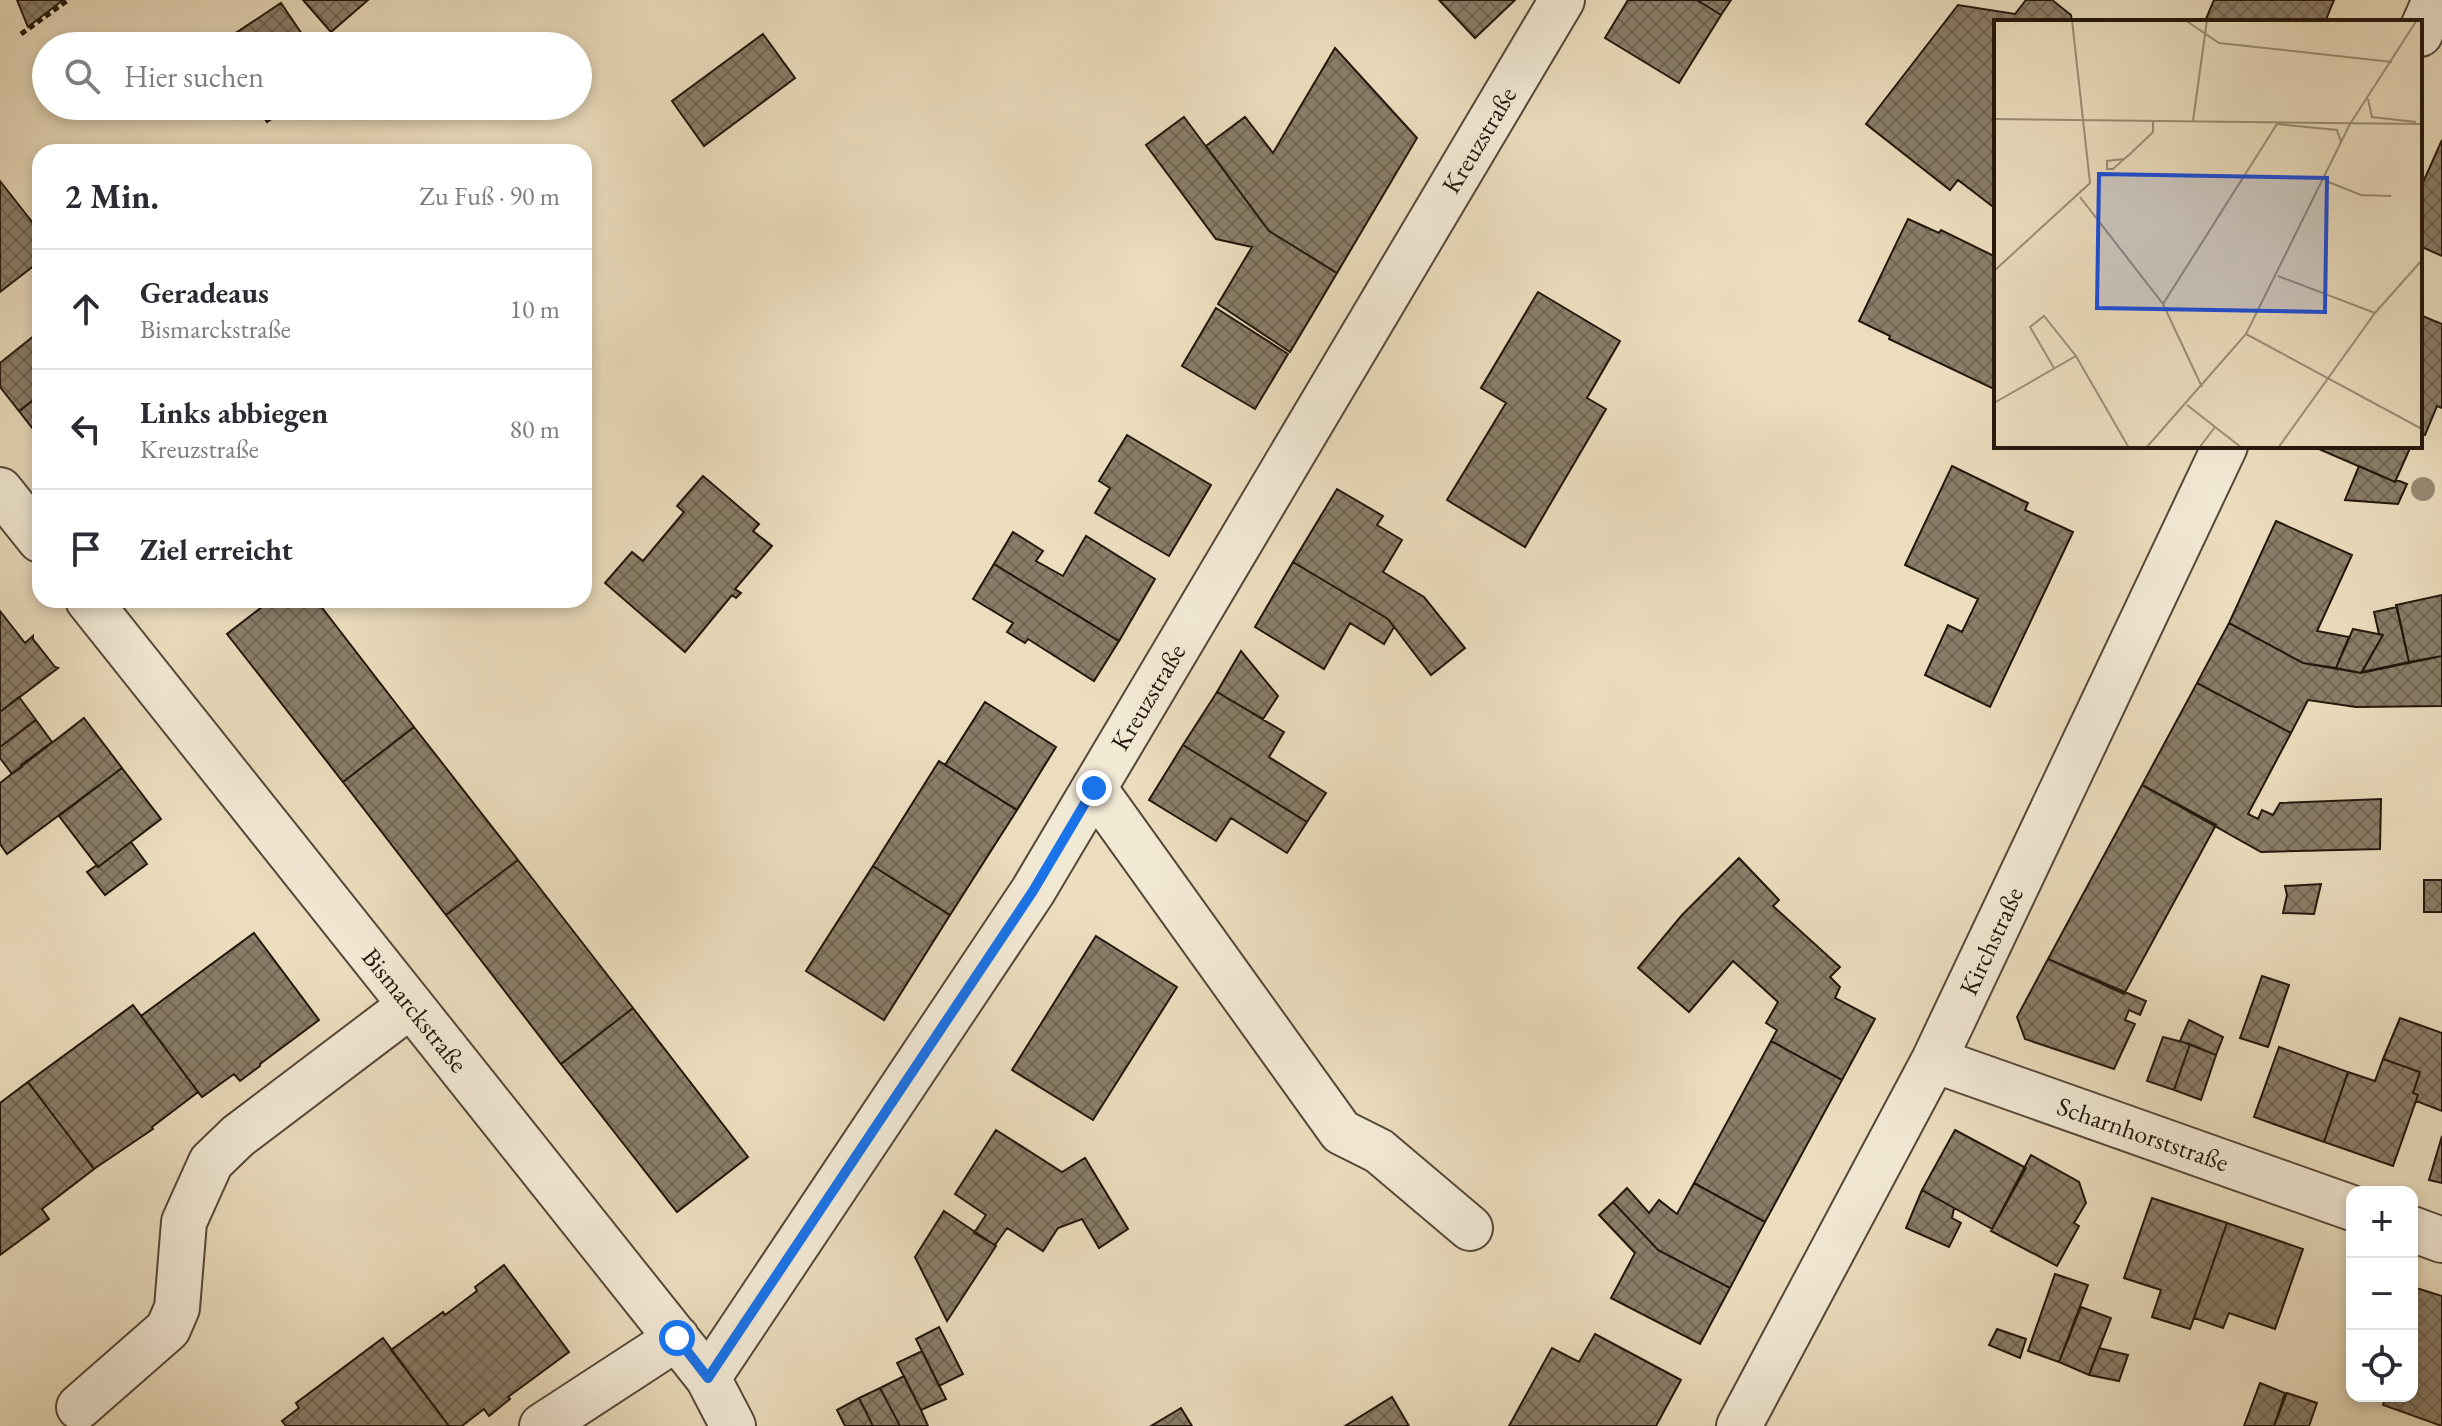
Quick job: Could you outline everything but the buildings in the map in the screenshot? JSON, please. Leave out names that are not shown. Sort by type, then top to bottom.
[{"type":"street","name":"Kreuzstraße","points":[[708,1378],[1033,891],[1562,0]]},
{"type":"street","name":"Kirchstraße","points":[[1739,1426],[1934,1060],[2224,448]]},
{"type":"street","points":[[0,490],[32,530]]},
{"type":"street","name":"Bismarckstraße","points":[[94,608],[677,1338],[708,1378],[733,1426]]},
{"type":"street","points":[[1094,788],[1341,1132],[1379,1151],[1470,1228]]},
{"type":"street","points":[[79,1407],[168,1329],[177,1308],[184,1222],[211,1162],[238,1136],[411,1005]]},
{"type":"street","name":"Scharnhorststraße","points":[[1934,1060],[2346,1206]]},
{"type":"street","points":[[2418,1231],[2442,1240]]},
{"type":"street","points":[[542,1426],[677,1338]]},
{"type":"path","points":[[21,34],[68,0]]},
{"type":"route","points":[[677,1338],[708,1378],[1033,891],[1094,788]]}]
